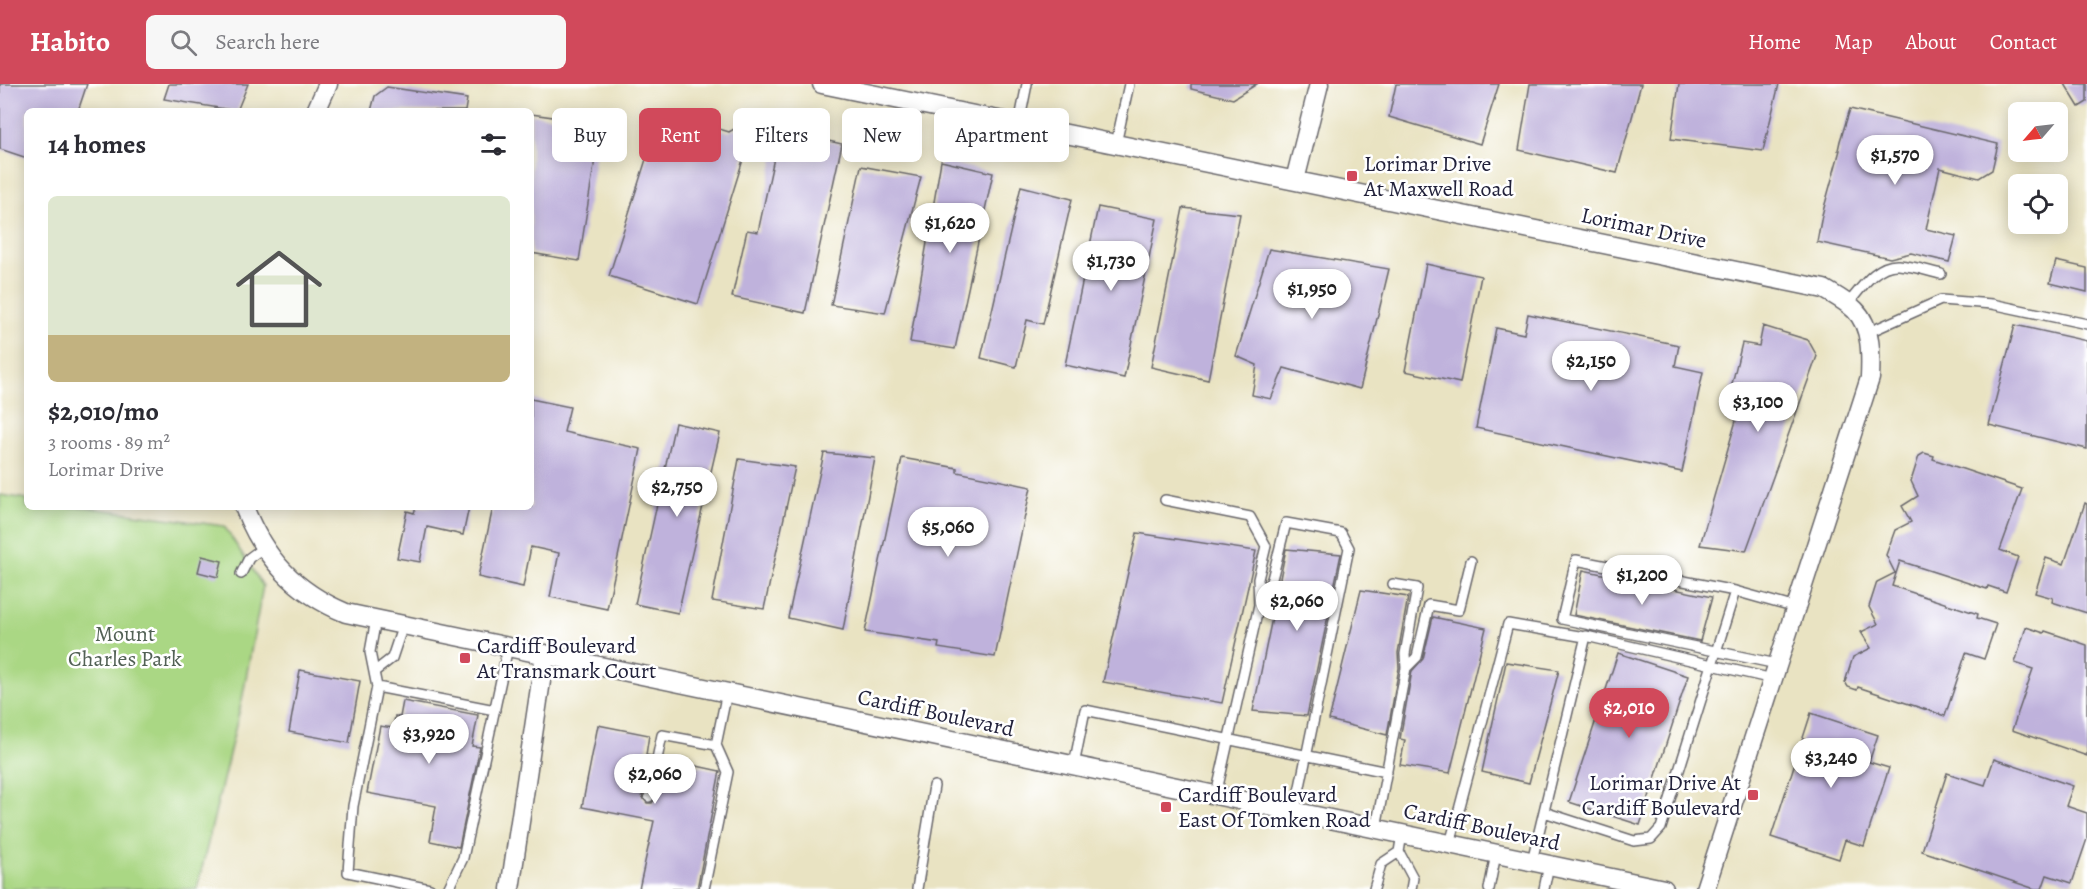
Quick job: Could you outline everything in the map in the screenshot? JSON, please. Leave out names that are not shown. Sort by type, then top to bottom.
[{"type":"street","points":[[317,108],[328,84]]},
{"type":"street","name":"Lorimar Drive","points":[[822,84],[940,108]]},
{"type":"street","points":[[1294,180],[1319,84]]},
{"type":"street","name":"Lorimar Drive","points":[[1069,134],[1824,289],[1856,311],[1868,333],[1870,378],[1705,889]]},
{"type":"street","name":"Cardiff Boulevard","points":[[246,510],[264,547],[290,578],[307,593],[346,613],[1664,889]]},
{"type":"street","points":[[510,889],[545,654]]},
{"type":"lane","points":[[1022,108],[1027,84]]},
{"type":"lane","points":[[1116,144],[1129,84]]},
{"type":"lane","points":[[1847,305],[1876,272],[1887,267],[1898,264],[1941,274]]},
{"type":"lane","points":[[1868,333],[1941,300],[1992,304],[2087,324]]},
{"type":"lane","points":[[1165,500],[1250,517],[1266,546],[1258,579],[1259,605]]},
{"type":"lane","points":[[1216,795],[1259,605],[1272,579],[1286,523],[1341,533],[1349,548],[1295,812]]},
{"type":"lane","points":[[241,574],[249,558],[264,547]]},
{"type":"lane","points":[[1775,671],[1717,651],[1562,619],[1576,560],[1735,591],[1796,608]]},
{"type":"lane","points":[[1406,668],[1418,657],[1429,605],[1459,610],[1471,561]]},
{"type":"lane","points":[[1376,828],[1406,668],[1405,654],[1417,588],[1394,584]]},
{"type":"lane","points":[[1544,812],[1634,841],[1651,839],[1661,828],[1735,591]]},
{"type":"lane","points":[[376,619],[370,652],[377,687],[353,806],[348,872],[430,889]]},
{"type":"lane","points":[[374,672],[392,658],[403,624]]},
{"type":"lane","points":[[1450,844],[1508,624],[1585,637],[1713,665],[1775,671]]},
{"type":"lane","points":[[1544,889],[1541,863],[1544,812],[1585,637]]},
{"type":"lane","points":[[448,889],[463,858],[508,647]]},
{"type":"lane","points":[[377,687],[495,710]]},
{"type":"lane","points":[[704,889],[729,772],[716,745],[727,692]]},
{"type":"lane","points":[[1074,765],[1085,710],[1387,772]]},
{"type":"lane","points":[[649,797],[662,735],[716,745]]},
{"type":"lane","points":[[917,889],[934,786]]},
{"type":"lane","points":[[1402,834],[1399,852],[1413,878],[1411,889]]},
{"type":"lane","points":[[1374,889],[1381,864],[1399,852]]},
{"type":"lane","points":[[1489,889],[1496,854]]},
{"type":"green space","name":"Mount Charles Park","points":[[0,495],[24,499],[24,510],[106,510],[224,526],[263,586],[242,700],[197,889],[0,889]]},
{"type":"building","points":[[0,84],[87,84],[79,108],[24,108],[24,157],[0,149]]},
{"type":"building","points":[[169,84],[248,84],[238,108],[219,108],[164,99]]},
{"type":"building","points":[[1191,84],[1257,84],[1233,99],[1191,89]]},
{"type":"building","points":[[1396,84],[1499,84],[1480,144],[1389,117]]},
{"type":"building","points":[[1530,84],[1641,84],[1617,173],[1519,150]]},
{"type":"building","points":[[1679,84],[1779,84],[1763,151],[1671,139]]},
{"type":"building","points":[[2065,84],[2087,84],[2087,102],[2079,107]]},
{"type":"building","points":[[387,87],[467,99],[466,108],[372,108],[375,96]]},
{"type":"building","points":[[1850,109],[1998,144],[1992,170],[1979,178],[1940,168],[1926,229],[1956,236],[1949,262],[1911,253],[1890,258],[1817,242],[1840,150],[1838,150],[1840,141]]},
{"type":"building","points":[[534,114],[552,117],[552,162],[594,162],[579,261],[534,254]]},
{"type":"building","points":[[721,130],[729,132],[733,130],[733,162],[742,162],[698,304],[609,276],[645,162],[721,162]]},
{"type":"building","points":[[830,141],[842,144],[805,313],[732,297],[747,230],[758,232],[773,162],[830,162]]},
{"type":"building","points":[[941,162],[993,173],[955,349],[910,342]]},
{"type":"building","points":[[861,166],[921,177],[885,313],[831,305]]},
{"type":"building","points":[[1021,186],[1072,199],[1043,324],[1027,320],[1016,367],[981,358]]},
{"type":"building","points":[[1098,207],[1157,219],[1124,378],[1065,365]]},
{"type":"building","points":[[1183,208],[1240,214],[1208,380],[1151,367]]},
{"type":"building","points":[[1269,249],[1389,269],[1360,389],[1284,368],[1271,399],[1252,395],[1257,365],[1236,356]]},
{"type":"building","points":[[2056,261],[2087,268],[2087,292],[2050,283]]},
{"type":"building","points":[[1426,264],[1481,276],[1460,383],[1405,371]]},
{"type":"building","points":[[1528,314],[1679,345],[1675,366],[1703,372],[1682,472],[1476,428],[1496,328],[1524,334]]},
{"type":"building","points":[[2015,325],[2087,341],[2087,449],[1989,425]]},
{"type":"building","points":[[1763,326],[1808,340],[1817,356],[1746,551],[1700,545],[1742,400],[1729,396],[1742,343],[1759,346]]},
{"type":"building","points":[[534,400],[570,407],[564,432],[641,449],[607,609],[550,597],[559,553],[531,547],[523,587],[478,577],[492,510],[534,510]]},
{"type":"building","points":[[675,423],[720,433],[678,613],[635,604]]},
{"type":"building","points":[[824,453],[875,458],[843,630],[788,618]]},
{"type":"building","points":[[1924,453],[1934,456],[1933,459],[2022,489],[2000,550],[2018,557],[2006,592],[1988,586],[1987,589],[1900,561],[1892,586],[1978,614],[1977,618],[1996,624],[1984,659],[1966,653],[1945,716],[1858,687],[1857,690],[1848,687],[1845,682],[1853,657],[1871,648],[1861,632],[1878,624],[1869,607],[1877,582],[1895,573],[1886,555],[1895,530],[1911,522],[1902,506],[1918,496],[1911,481],[1919,456]]},
{"type":"building","points":[[902,458],[957,468],[957,472],[1031,487],[995,657],[938,648],[939,643],[865,632]]},
{"type":"building","points":[[739,459],[795,467],[764,609],[712,601]]},
{"type":"building","points":[[2085,503],[2087,504],[2087,613],[2052,602],[2053,598],[2035,593],[2046,558],[2064,564]]},
{"type":"building","points":[[415,510],[468,510],[463,535],[427,527],[420,562],[397,558],[407,511],[414,513]]},
{"type":"building","points":[[1137,533],[1256,551],[1222,703],[1103,682]]},
{"type":"building","points":[[1286,549],[1341,554],[1307,716],[1253,711]]},
{"type":"building","points":[[202,556],[222,561],[218,577],[198,572]]},
{"type":"building","points":[[1583,570],[1712,597],[1700,641],[1574,615]]},
{"type":"building","points":[[1361,590],[1408,597],[1387,735],[1329,720]]},
{"type":"building","points":[[1433,617],[1486,628],[1450,773],[1400,765],[1405,740],[1400,739],[1412,671],[1423,659]]},
{"type":"building","points":[[2026,627],[2087,645],[2087,756],[2012,730],[2033,669],[2015,663]]},
{"type":"building","points":[[1618,653],[1688,676],[1640,825],[1569,802]]},
{"type":"building","points":[[1506,662],[1559,670],[1529,783],[1482,772]]},
{"type":"building","points":[[300,670],[360,681],[349,743],[289,732]]},
{"type":"building","points":[[403,701],[478,715],[472,746],[480,747],[459,847],[430,841],[436,806],[367,793],[380,726],[393,728],[395,716],[400,717]]},
{"type":"building","points":[[1811,713],[1878,735],[1869,762],[1889,768],[1864,846],[1845,840],[1839,859],[1771,837]]},
{"type":"building","points":[[598,725],[649,735],[646,755],[651,756],[642,796],[647,803],[652,803],[655,799],[664,759],[720,771],[697,889],[639,889],[654,821],[582,807]]},
{"type":"building","points":[[1994,759],[2073,786],[2066,806],[2087,813],[2087,839],[2072,883],[2047,875],[2042,889],[2035,889],[1922,851],[1947,773],[1985,785]]},
{"type":"place","name":"Lorimar Drive At Maxwell Road","points":[[1352,176]]},
{"type":"place","name":"Cardiff Boulevard At Transmark Court","points":[[465,658]]},
{"type":"place","name":"Lorimar Drive At Cardiff Boulevard","points":[[1753,795]]},
{"type":"place","name":"Cardiff Boulevard East Of Tomken Road","points":[[1166,807]]}]
